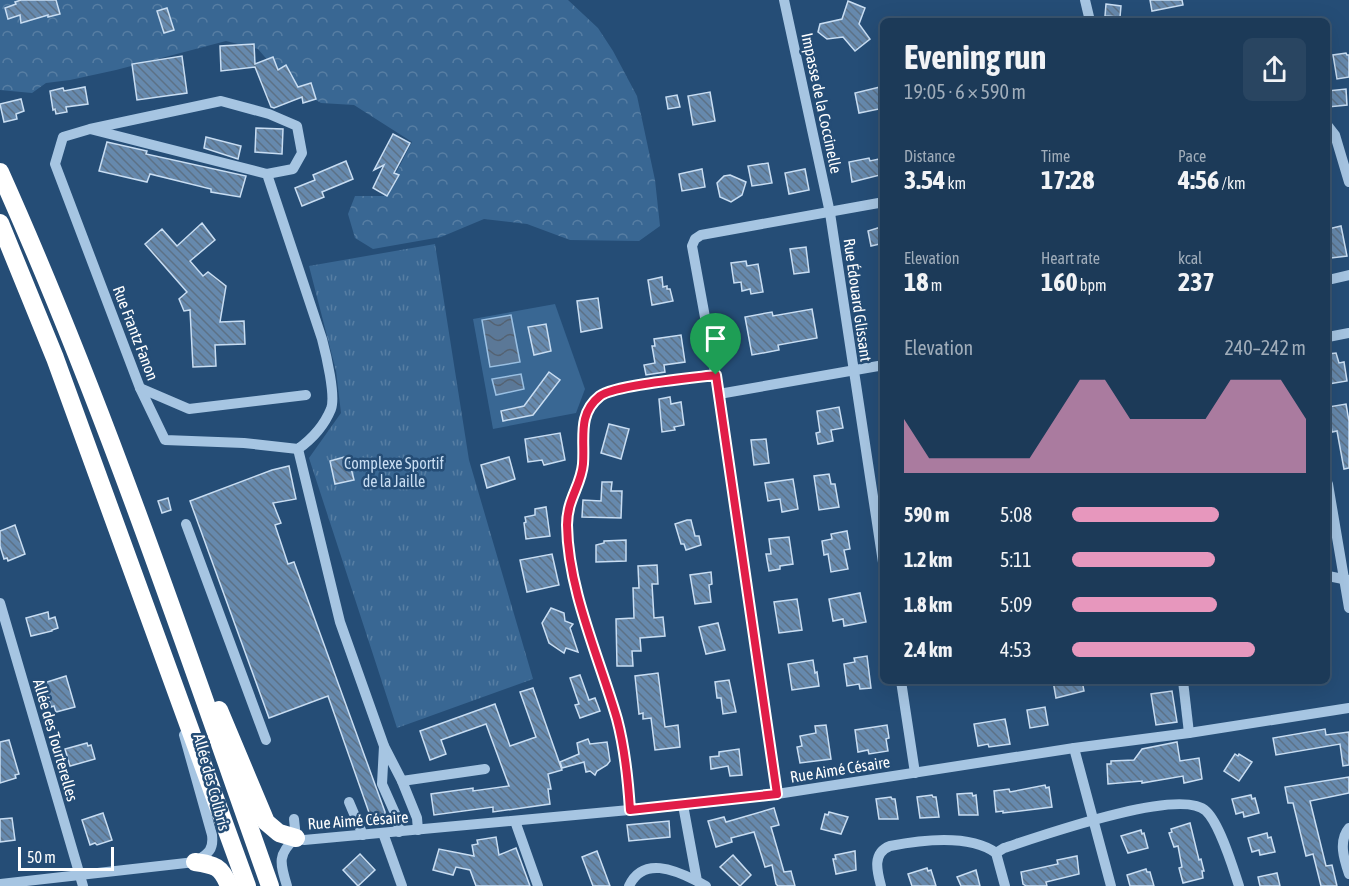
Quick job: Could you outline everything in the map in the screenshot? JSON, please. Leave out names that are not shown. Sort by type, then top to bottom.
[{"type":"highway","points":[[0,172],[45,271],[186,648],[270,886]]},
{"type":"highway","points":[[0,222],[55,358],[247,886]]},
{"type":"highway","points":[[186,648],[223,718],[266,822],[279,833],[296,838]]},
{"type":"highway","points":[[195,862],[217,867],[225,876],[229,886]]},
{"type":"street","name":"Impasse de la Coccinelle","points":[[784,0],[830,213]]},
{"type":"street","points":[[1085,0],[1089,18]]},
{"type":"street","name":"Rue Frantz Fanon","points":[[267,174],[293,169],[302,153],[297,126],[260,111],[221,101],[90,129],[63,137],[55,164],[140,388],[165,440],[244,443],[298,449]]},
{"type":"street","points":[[90,129],[267,174],[311,302],[329,363],[332,408],[313,438],[298,449],[340,622],[384,746],[417,818],[418,830]]},
{"type":"street","points":[[1330,129],[1335,135],[1349,182]]},
{"type":"street","points":[[777,794],[719,394],[692,246],[695,239],[701,236],[880,203]]},
{"type":"street","name":"Rue Édouard Glissant","points":[[830,213],[880,543]]},
{"type":"street","points":[[1330,279],[1349,275]]},
{"type":"street","points":[[1330,337],[1349,333]]},
{"type":"street","points":[[719,394],[880,365]]},
{"type":"street","points":[[630,810],[627,773],[617,721],[579,599],[569,549],[569,503],[583,464],[584,421],[591,404],[607,392],[716,375]]},
{"type":"street","points":[[140,388],[189,409],[306,395]]},
{"type":"street","points":[[1330,495],[1349,608]]},
{"type":"street","points":[[186,524],[266,740]]},
{"type":"street","points":[[1330,576],[1346,580]]},
{"type":"street","name":"Allée des Tourterelles","points":[[1,607],[82,881]]},
{"type":"street","name":"Allée des Colibris","points":[[149,617],[212,835],[212,846],[209,853],[195,862]]},
{"type":"street","points":[[901,684],[915,773]]},
{"type":"street","points":[[1183,684],[1189,733]]},
{"type":"street","name":"Rue Aimé Césaire","points":[[296,838],[304,840],[399,832],[777,794],[1349,708]]},
{"type":"street","points":[[384,746],[382,784],[398,819],[399,832]]},
{"type":"street","points":[[1074,748],[1111,886]]},
{"type":"street","points":[[402,781],[485,769]]},
{"type":"street","points":[[349,802],[363,835]]},
{"type":"street","points":[[996,853],[1004,848],[1092,819],[1180,804],[1201,807],[1208,812],[1239,886]]},
{"type":"street","points":[[684,805],[701,883]]},
{"type":"street","points":[[287,886],[281,860],[284,850],[296,838],[294,819]]},
{"type":"street","points":[[515,821],[538,886]]},
{"type":"street","points":[[1349,828],[1345,833],[1343,847],[1349,873]]},
{"type":"street","points":[[383,833],[402,886]]},
{"type":"street","points":[[881,886],[877,868],[878,856],[883,850],[890,846],[948,840],[986,846],[996,853],[1005,886]]},
{"type":"street","points":[[0,884],[82,881],[195,862]]},
{"type":"street","points":[[629,886],[636,875],[650,868],[669,868],[701,883]]},
{"type":"green space","points":[[0,0],[568,0],[598,28],[637,96],[655,180],[660,226],[639,241],[570,240],[527,224],[484,219],[441,237],[373,249],[355,238],[348,214],[355,196],[384,196],[412,142],[354,105],[321,103],[287,83],[258,49],[226,41],[116,70],[46,83],[32,93],[0,90]]},
{"type":"green space","name":"Complexe Sportif de la Jaille","points":[[435,244],[469,460],[533,679],[397,728],[309,458],[341,413],[336,371],[309,266]]},
{"type":"green space","points":[[555,304],[585,389],[576,413],[493,429],[473,319]]},
{"type":"water","points":[[511,315],[520,362],[490,367],[482,320]]},
{"type":"water","points":[[521,374],[524,389],[496,395],[492,379]]},
{"type":"building","points":[[21,0],[56,0],[60,14],[21,23],[20,15],[8,19],[5,8]]},
{"type":"building","points":[[1150,0],[1182,0],[1183,5],[1152,11]]},
{"type":"building","points":[[848,1],[865,8],[859,24],[870,39],[855,51],[843,37],[827,39],[818,32],[820,24],[842,19]]},
{"type":"building","points":[[1106,4],[1121,6],[1120,17],[1105,16]]},
{"type":"building","points":[[167,8],[174,30],[164,33],[157,11]]},
{"type":"building","points":[[254,44],[255,64],[273,57],[278,70],[286,65],[298,87],[311,83],[316,99],[303,103],[302,97],[274,108],[271,107],[255,67],[221,71],[220,46]]},
{"type":"building","points":[[1346,53],[1349,55],[1349,77],[1337,79],[1333,55]]},
{"type":"building","points":[[182,56],[187,93],[137,100],[132,64]]},
{"type":"building","points":[[85,87],[88,104],[66,107],[67,112],[56,114],[55,109],[53,110],[50,91]]},
{"type":"building","points":[[880,87],[880,109],[859,113],[855,93]]},
{"type":"building","points":[[1346,89],[1347,105],[1330,107],[1330,91]]},
{"type":"building","points":[[710,92],[715,121],[693,125],[688,96]]},
{"type":"building","points":[[677,95],[680,107],[668,109],[666,97]]},
{"type":"building","points":[[21,99],[24,111],[16,114],[17,119],[4,122],[0,104]]},
{"type":"building","points":[[256,128],[283,129],[282,154],[255,152]]},
{"type":"building","points":[[393,134],[410,143],[394,173],[399,175],[387,196],[373,188],[384,165],[374,170]]},
{"type":"building","points":[[206,137],[241,146],[238,159],[204,148]]},
{"type":"building","points":[[107,142],[147,151],[146,154],[246,176],[240,197],[211,192],[211,189],[150,174],[147,182],[99,171]]},
{"type":"building","points":[[869,158],[870,161],[880,159],[880,175],[852,182],[849,162]]},
{"type":"building","points":[[346,161],[353,179],[322,192],[324,197],[302,206],[295,188],[315,180],[313,175]]},
{"type":"building","points":[[768,163],[772,183],[752,186],[748,166]]},
{"type":"building","points":[[702,169],[705,187],[682,191],[679,174]]},
{"type":"building","points":[[805,169],[809,190],[789,194],[785,173]]},
{"type":"building","points":[[730,175],[746,182],[742,195],[731,202],[720,197],[717,183],[724,176]]},
{"type":"building","points":[[202,223],[215,240],[190,261],[203,276],[208,272],[226,286],[220,322],[244,321],[245,344],[215,345],[216,366],[193,367],[190,310],[184,311],[179,299],[187,292],[145,244],[162,229],[177,246]]},
{"type":"building","points":[[1341,226],[1347,256],[1331,258],[1330,229]]},
{"type":"building","points":[[880,227],[880,244],[871,246],[868,231]]},
{"type":"building","points":[[806,247],[809,272],[794,274],[790,249]]},
{"type":"building","points":[[746,261],[747,266],[758,264],[763,292],[751,294],[750,289],[742,291],[741,282],[734,283],[731,263]]},
{"type":"building","points":[[662,277],[663,287],[667,286],[667,289],[670,289],[673,301],[652,305],[648,280]]},
{"type":"building","points":[[598,298],[602,328],[581,332],[577,301]]},
{"type":"building","points":[[812,309],[817,338],[778,345],[779,350],[752,355],[745,317],[772,312],[773,316]]},
{"type":"building","points":[[546,324],[551,351],[534,355],[528,327]]},
{"type":"building","points":[[681,335],[685,362],[664,365],[665,372],[646,375],[644,365],[655,363],[652,346],[655,346],[654,339]]},
{"type":"building","points":[[1336,353],[1339,363],[1344,362],[1347,381],[1330,384],[1330,354]]},
{"type":"building","points":[[549,372],[560,380],[533,415],[503,421],[501,411],[524,406]]},
{"type":"building","points":[[670,397],[671,404],[681,402],[684,425],[674,427],[675,430],[662,432],[659,399]]},
{"type":"building","points":[[1346,404],[1349,421],[1349,468],[1344,469],[1337,431],[1332,432],[1330,407]]},
{"type":"building","points":[[839,407],[843,428],[831,430],[833,441],[818,444],[816,433],[820,432],[817,411]]},
{"type":"building","points":[[609,424],[629,429],[621,459],[601,453]]},
{"type":"building","points":[[560,433],[565,460],[544,465],[542,460],[528,462],[525,439]]},
{"type":"building","points":[[766,439],[769,463],[754,465],[751,440]]},
{"type":"building","points":[[348,456],[354,480],[335,484],[330,461]]},
{"type":"building","points":[[509,457],[515,479],[487,488],[481,465]]},
{"type":"building","points":[[289,466],[296,499],[273,503],[281,523],[275,525],[288,564],[294,562],[385,812],[385,816],[372,821],[328,696],[269,718],[190,501],[272,470]]},
{"type":"building","points":[[829,474],[831,484],[835,484],[839,507],[819,510],[814,476]]},
{"type":"building","points":[[793,479],[798,509],[782,512],[780,499],[768,501],[765,483]]},
{"type":"building","points":[[602,482],[612,482],[611,491],[622,491],[621,518],[582,517],[583,500],[601,501]]},
{"type":"building","points":[[168,498],[171,510],[162,513],[158,501]]},
{"type":"building","points":[[546,507],[550,536],[526,539],[525,517],[535,515],[535,509]]},
{"type":"building","points":[[691,520],[695,536],[699,536],[701,545],[686,550],[684,544],[681,544],[675,524]]},
{"type":"building","points":[[15,525],[25,554],[8,561],[7,558],[4,559],[0,546],[0,531]]},
{"type":"building","points":[[847,531],[850,549],[844,550],[848,569],[831,572],[828,554],[824,555],[822,541],[832,539],[831,534]]},
{"type":"building","points":[[789,537],[793,564],[769,571],[766,554],[771,554],[769,539]]},
{"type":"building","points":[[626,540],[626,561],[596,562],[596,545],[604,541]]},
{"type":"building","points":[[552,554],[559,585],[527,592],[520,560]]},
{"type":"building","points":[[657,565],[658,584],[652,584],[654,618],[663,617],[665,636],[640,638],[641,651],[632,651],[633,666],[617,666],[616,619],[634,618],[633,588],[639,588],[638,566]]},
{"type":"building","points":[[711,572],[712,584],[709,585],[711,602],[695,604],[690,575]]},
{"type":"building","points":[[860,593],[866,622],[844,626],[843,619],[833,621],[829,599]]},
{"type":"building","points":[[797,599],[802,630],[779,633],[774,602]]},
{"type":"building","points":[[551,608],[564,613],[565,621],[573,624],[570,628],[578,652],[566,648],[564,653],[549,643],[542,623]]},
{"type":"building","points":[[48,612],[49,619],[55,617],[58,628],[31,636],[26,618]]},
{"type":"building","points":[[718,623],[725,650],[706,654],[699,627]]},
{"type":"building","points":[[867,656],[871,688],[860,689],[859,684],[847,686],[844,664],[855,662],[854,658]]},
{"type":"building","points":[[813,660],[819,686],[792,690],[788,664]]},
{"type":"building","points":[[658,673],[665,727],[678,725],[680,747],[655,750],[651,718],[643,719],[643,713],[639,714],[635,676]]},
{"type":"building","points":[[580,675],[589,700],[595,698],[600,711],[580,718],[575,705],[579,704],[570,678]]},
{"type":"building","points":[[66,676],[75,707],[56,712],[54,706],[51,707],[44,683]]},
{"type":"building","points":[[729,680],[736,712],[723,714],[721,698],[717,698],[715,682]]},
{"type":"building","points":[[1054,684],[1083,684],[1084,691],[1056,698]]},
{"type":"building","points":[[533,688],[562,770],[548,774],[551,789],[548,789],[550,804],[493,812],[493,807],[434,815],[431,794],[509,786],[486,724],[441,740],[446,754],[430,760],[420,731],[495,704],[510,746],[536,737],[520,692]]},
{"type":"building","points":[[1172,691],[1177,722],[1156,725],[1151,694]]},
{"type":"building","points":[[1045,707],[1048,725],[1030,728],[1027,710]]},
{"type":"building","points":[[1005,719],[1010,744],[978,746],[974,724]]},
{"type":"building","points":[[826,725],[831,759],[800,763],[797,747],[802,746],[800,736],[816,733],[815,726]]},
{"type":"building","points":[[887,725],[888,751],[869,754],[868,750],[858,752],[855,730]]},
{"type":"building","points":[[1325,729],[1326,735],[1349,732],[1349,765],[1343,766],[1340,744],[1276,755],[1273,738]]},
{"type":"building","points":[[588,739],[590,744],[607,742],[610,761],[607,765],[595,775],[590,771],[586,772],[584,762],[562,768],[560,762],[579,754],[577,743]]},
{"type":"building","points":[[9,740],[19,774],[15,775],[16,778],[0,783],[0,742]]},
{"type":"building","points":[[1177,742],[1180,761],[1199,758],[1202,779],[1184,783],[1183,776],[1142,783],[1142,781],[1108,784],[1107,764],[1111,764],[1111,761],[1134,760],[1142,749]]},
{"type":"building","points":[[87,743],[88,746],[91,745],[95,759],[70,766],[65,749]]},
{"type":"building","points":[[739,749],[742,775],[730,776],[728,766],[711,769],[710,757],[719,756],[719,752]]},
{"type":"building","points":[[1235,754],[1252,762],[1239,781],[1224,771]]},
{"type":"building","points":[[1349,777],[1349,793],[1310,801],[1326,866],[1332,865],[1337,886],[1321,886],[1313,854],[1306,856],[1293,803],[1288,803],[1285,787]]},
{"type":"building","points":[[1045,785],[1046,788],[1049,787],[1052,807],[996,812],[994,791],[1009,789],[1010,792]]},
{"type":"building","points":[[972,793],[973,796],[976,795],[978,815],[959,815],[957,794]]},
{"type":"building","points":[[932,795],[936,797],[939,817],[920,818],[917,797]]},
{"type":"building","points":[[1251,795],[1252,799],[1255,798],[1259,813],[1244,817],[1243,812],[1236,814],[1232,799]]},
{"type":"building","points":[[891,797],[895,799],[898,819],[879,819],[876,799]]},
{"type":"building","points":[[774,808],[779,825],[771,827],[784,872],[791,871],[795,886],[776,884],[772,865],[765,867],[754,832],[731,838],[732,842],[716,847],[708,821],[724,817],[726,822]]},
{"type":"building","points":[[829,812],[848,817],[841,834],[821,829],[825,814],[828,815]]},
{"type":"building","points":[[103,813],[112,840],[90,845],[82,820]]},
{"type":"building","points":[[12,818],[15,840],[0,842],[0,819]]},
{"type":"building","points":[[669,821],[670,837],[629,841],[627,825]]},
{"type":"building","points":[[1190,823],[1204,871],[1202,871],[1203,878],[1183,883],[1179,868],[1182,867],[1178,846],[1174,847],[1169,833],[1172,832],[1171,829]]},
{"type":"building","points":[[1141,830],[1148,848],[1128,853],[1121,836]]},
{"type":"building","points":[[1267,833],[1268,838],[1271,837],[1275,852],[1260,855],[1259,850],[1252,852],[1248,838]]},
{"type":"building","points":[[496,837],[499,855],[516,848],[530,886],[476,886],[470,870],[456,867],[453,875],[433,870],[439,849],[474,856],[472,845],[478,844],[477,840]]},
{"type":"building","points":[[597,851],[610,886],[593,886],[582,857]]},
{"type":"building","points":[[855,851],[856,870],[836,874],[833,859],[836,859],[835,855]]},
{"type":"building","points":[[360,854],[375,870],[358,886],[343,870]]},
{"type":"building","points":[[733,855],[751,875],[740,886],[720,867]]},
{"type":"building","points":[[1077,856],[1079,874],[1046,882],[1047,886],[1023,884],[1021,872],[1058,864],[1057,860]]},
{"type":"building","points":[[927,868],[928,871],[931,870],[936,886],[912,886],[908,874]]},
{"type":"building","points":[[1146,869],[1150,872],[1154,886],[1130,886],[1127,875]]},
{"type":"building","points":[[976,870],[980,886],[961,886],[957,877]]},
{"type":"building","points":[[1277,873],[1280,886],[1260,886],[1258,877]]},
{"type":"route","points":[[716,375],[777,794],[630,810],[627,773],[617,721],[579,599],[569,549],[567,525],[569,503],[583,464],[584,421],[591,404],[607,392],[716,375]]}]
